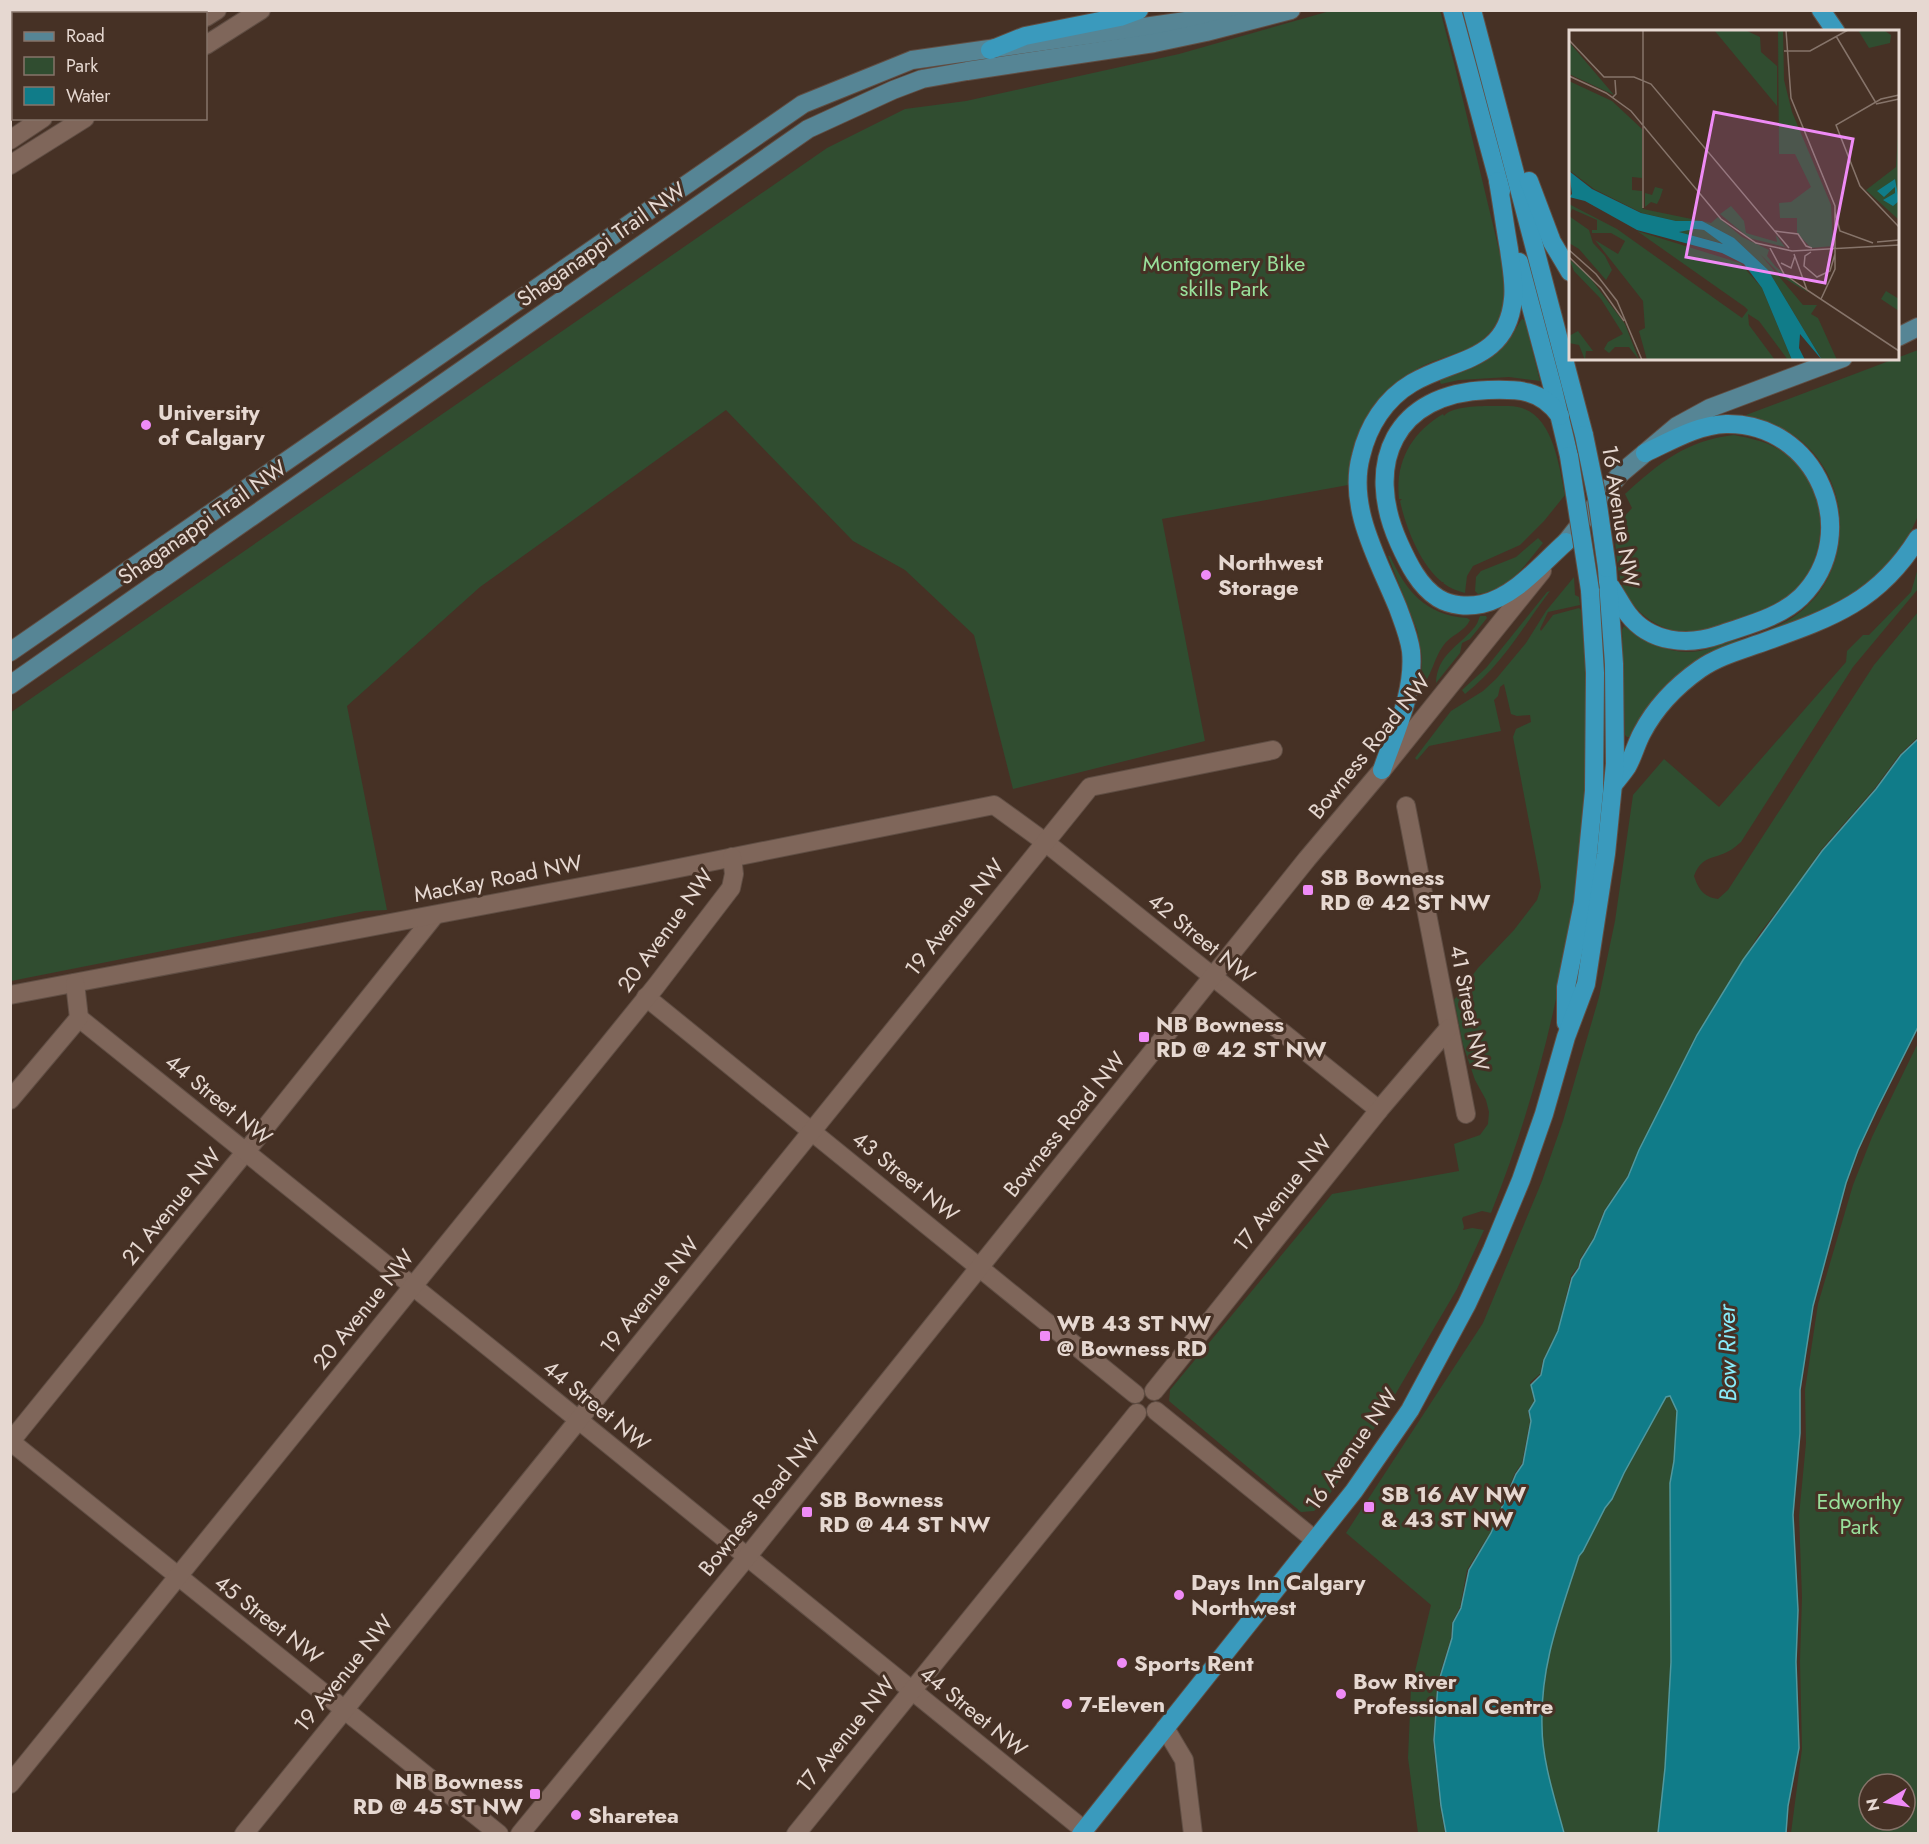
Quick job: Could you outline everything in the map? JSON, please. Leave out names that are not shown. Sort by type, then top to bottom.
[{"type":"highway","points":[[990,50],[1025,36],[1120,18],[1139,10]]},
{"type":"highway","name":"16 Avenue NW","points":[[1452,10],[1560,416],[1569,456],[1590,590],[1595,673],[1594,784],[1583,903],[1566,987],[1566,1037]]},
{"type":"highway","points":[[1821,10],[1835,30]]},
{"type":"highway","points":[[1473,15],[1534,197],[1552,242],[1569,270]]},
{"type":"highway","name":"16 Avenue NW","points":[[1082,1832],[1354,1491],[1410,1410],[1467,1304],[1521,1180],[1544,1114],[1566,1037],[1586,984],[1606,854],[1613,785],[1615,700],[1608,575],[1597,498],[1584,435],[1473,15]]},
{"type":"highway","points":[[1382,770],[1409,687],[1411,651],[1405,627],[1361,513],[1357,488],[1360,460],[1374,422],[1395,396],[1420,379],[1479,355],[1494,342],[1505,326],[1512,306],[1513,286],[1498,182]]},
{"type":"highway","points":[[1560,416],[1544,399],[1521,391],[1476,391],[1458,393],[1437,400],[1417,412],[1398,433],[1387,457],[1383,490],[1393,530],[1414,573],[1432,594],[1451,603],[1481,604],[1508,593],[1566,542]]},
{"type":"highway","points":[[1608,575],[1627,614],[1642,627],[1667,639],[1699,641],[1762,620],[1789,607],[1810,586],[1818,574],[1829,546],[1830,517],[1826,497],[1818,478],[1802,456],[1769,433],[1741,425],[1714,425],[1689,433],[1645,453]]},
{"type":"highway","points":[[1613,785],[1628,766],[1634,749],[1651,718],[1673,691],[1687,679],[1717,659],[1821,621],[1855,604],[1885,580],[1918,538]]},
{"type":"main road","name":"Shaganappi Trail NW","points":[[10,652],[803,104],[912,60],[1200,19],[1241,10]]},
{"type":"main road","name":"Shaganappi Trail NW","points":[[10,685],[808,129],[922,79],[1154,43],[1291,10]]},
{"type":"main road","points":[[1899,336],[1918,327]]},
{"type":"main road","name":"Bowness Road NW","points":[[1566,542],[1620,474],[1677,426],[1710,408],[1838,360]]},
{"type":"street","points":[[207,44],[261,10]]},
{"type":"street","points":[[10,140],[40,120]]},
{"type":"street","points":[[10,165],[82,120]]},
{"type":"street","name":"Bowness Road NW","points":[[520,1833],[747,1557],[1307,859],[1566,542]]},
{"type":"street","name":"19 Avenue NW","points":[[244,1833],[1090,787],[1273,750]]},
{"type":"street","name":"42 Street NW","points":[[994,805],[1045,842],[1379,1110]]},
{"type":"street","name":"MacKay Road NW","points":[[10,995],[435,915],[994,805]]},
{"type":"street","name":"41 Street NW","points":[[1406,806],[1466,1114]]},
{"type":"street","name":"20 Avenue NW","points":[[10,1784],[646,998],[731,888],[734,874],[732,857]]},
{"type":"street","name":"21 Avenue NW","points":[[10,1441],[435,915]]},
{"type":"street","points":[[10,1100],[79,1018],[75,982]]},
{"type":"street","name":"43 Street NW","points":[[646,998],[1134,1394]]},
{"type":"street","name":"44 Street NW","points":[[79,1018],[747,1557],[1082,1832]]},
{"type":"street","name":"17 Avenue NW","points":[[1154,1391],[1379,1110],[1449,1028]]},
{"type":"street","points":[[1146,1388],[1154,1391],[1159,1398],[1156,1411],[1145,1416],[1137,1413],[1132,1402],[1134,1394],[1146,1388]]},
{"type":"street","points":[[1156,1411],[1315,1540]]},
{"type":"street","name":"17 Avenue NW","points":[[795,1833],[1137,1413]]},
{"type":"street","name":"45 Street NW","points":[[10,1441],[499,1833]]},
{"type":"street","points":[[1165,1728],[1184,1760],[1194,1833]]},
{"type":"green space","name":"Montgomery Bike skills Park","points":[[1440,10],[1505,275],[1506,287],[1502,309],[1492,329],[1476,345],[1420,368],[1386,392],[1375,405],[1358,434],[1349,467],[1348,485],[1162,519],[1205,741],[1013,789],[974,635],[905,570],[853,541],[726,410],[480,587],[347,706],[387,910],[365,911],[11,981],[10,713],[827,148],[905,109],[966,101],[1179,54],[1330,11]]},
{"type":"green space","points":[[1522,319],[1525,320],[1540,381],[1509,377],[1459,380],[1441,384],[1439,380],[1492,357],[1508,341]]},
{"type":"green space","points":[[1918,350],[1918,516],[1906,540],[1875,577],[1836,603],[1766,631],[1795,616],[1818,594],[1829,575],[1836,555],[1840,534],[1839,513],[1835,493],[1827,473],[1815,455],[1788,432],[1746,415],[1892,360],[1899,360],[1899,357]]},
{"type":"green space","points":[[1507,406],[1522,408],[1534,415],[1543,425],[1555,452],[1565,495],[1520,545],[1473,566],[1467,576],[1465,593],[1443,583],[1427,566],[1415,545],[1406,523],[1400,501],[1402,499],[1399,499],[1400,473],[1414,439],[1443,414],[1444,416],[1455,409]]},
{"type":"green space","points":[[1734,435],[1762,442],[1778,449],[1795,462],[1808,479],[1816,498],[1820,518],[1815,558],[1806,577],[1792,594],[1777,605],[1703,631],[1682,632],[1658,625],[1630,601],[1620,578],[1614,528],[1632,508],[1625,494],[1650,472],[1675,455],[1702,442]]},
{"type":"green space","points":[[1538,538],[1543,543],[1523,568],[1508,582],[1489,592],[1478,594],[1475,591],[1476,577],[1481,571],[1516,557]]},
{"type":"green space","points":[[1388,556],[1410,590],[1419,599],[1440,612],[1470,620],[1465,628],[1443,646],[1421,687],[1422,657],[1417,630]]},
{"type":"green space","points":[[1918,568],[1918,589],[1853,667],[1741,842],[1729,851],[1704,861],[1694,876],[1699,888],[1708,896],[1718,899],[1728,890],[1874,665],[1918,612],[1918,737],[1900,754],[1875,788],[1821,850],[1760,933],[1697,1034],[1627,1177],[1604,1211],[1593,1239],[1571,1276],[1558,1330],[1543,1360],[1540,1374],[1530,1382],[1534,1401],[1528,1411],[1530,1421],[1522,1463],[1515,1473],[1490,1533],[1467,1570],[1460,1607],[1452,1623],[1451,1638],[1437,1683],[1433,1740],[1445,1833],[1418,1833],[1408,1758],[1411,1688],[1431,1605],[1346,1533],[1483,1323],[1542,1181],[1563,1121],[1599,997],[1615,921],[1633,795],[1664,759],[1719,807],[1846,662],[1847,651],[1863,635],[1869,635],[1911,592]]},
{"type":"green space","points":[[1574,577],[1575,595],[1579,597],[1580,605],[1548,612],[1540,629],[1541,631],[1553,615],[1579,608],[1581,610],[1586,687],[1586,764],[1581,840],[1571,917],[1557,992],[1539,1067],[1517,1141],[1491,1213],[1482,1211],[1462,1219],[1463,1230],[1472,1228],[1484,1230],[1457,1289],[1382,1417],[1323,1504],[1314,1511],[1301,1512],[1169,1401],[1170,1390],[1332,1194],[1459,1171],[1454,1144],[1480,1135],[1488,1124],[1489,1112],[1486,1100],[1475,1080],[1463,1045],[1454,1000],[1478,968],[1514,930],[1537,900],[1541,887],[1513,737],[1516,729],[1531,722],[1530,715],[1511,714],[1504,684],[1500,687],[1498,696],[1494,700],[1501,731],[1429,746],[1417,760],[1415,758],[1451,711],[1483,691],[1496,679],[1526,643],[1546,611]]},
{"type":"green space","points":[[1550,591],[1501,658],[1465,694],[1462,690],[1486,668]]},
{"type":"green space","points":[[1480,616],[1487,618],[1470,639],[1462,643],[1460,653],[1436,683],[1437,673],[1444,658],[1474,627]]},
{"type":"green space","points":[[1624,626],[1653,644],[1674,651],[1697,651],[1744,639],[1709,655],[1678,677],[1650,704],[1627,737],[1625,735],[1622,630]]},
{"type":"green space","name":"Edworthy Park","points":[[1918,1043],[1918,1833],[1791,1833],[1802,1749],[1800,1661],[1802,1597],[1799,1516],[1806,1443],[1805,1390],[1818,1304],[1853,1185],[1872,1137]]},
{"type":"green space","points":[[1670,1396],[1677,1411],[1674,1461],[1670,1483],[1671,1662],[1665,1768],[1658,1833],[1564,1834],[1544,1753],[1542,1726],[1544,1681],[1553,1639],[1579,1556],[1666,1397]]},
{"type":"water","name":"Bow River","points":[[1918,739],[1918,1027],[1858,1150],[1846,1183],[1813,1306],[1800,1390],[1800,1433],[1793,1515],[1798,1610],[1796,1662],[1799,1748],[1788,1806],[1786,1833],[1658,1833],[1665,1768],[1671,1662],[1670,1483],[1674,1461],[1677,1411],[1670,1396],[1666,1397],[1579,1556],[1553,1639],[1544,1681],[1542,1726],[1544,1753],[1564,1833],[1446,1833],[1434,1740],[1438,1684],[1452,1638],[1453,1623],[1461,1608],[1469,1570],[1491,1533],[1516,1474],[1523,1464],[1531,1421],[1529,1411],[1535,1401],[1531,1385],[1541,1375],[1544,1360],[1558,1331],[1572,1278],[1594,1239],[1605,1211],[1628,1177],[1639,1150],[1697,1035],[1743,960],[1822,851],[1876,789],[1901,755]]},
{"type":"place","name":"University of Calgary","points":[[146,425]]},
{"type":"place","name":"Northwest Storage","points":[[1206,575]]},
{"type":"place","name":"SB Bowness RD @ 42 ST NW","points":[[1308,890]]},
{"type":"place","name":"NB Bowness RD @ 42 ST NW","points":[[1144,1037]]},
{"type":"place","name":"WB 43 ST NW @ Bowness RD","points":[[1045,1336]]},
{"type":"place","name":"SB 16 AV NW & 43 ST NW","points":[[1369,1507]]},
{"type":"place","name":"SB Bowness RD @ 44 ST NW","points":[[807,1512]]},
{"type":"place","name":"Days Inn Calgary Northwest","points":[[1179,1595]]},
{"type":"place","name":"Sports Rent","points":[[1122,1663]]},
{"type":"place","name":"Bow River Professional Centre","points":[[1341,1694]]},
{"type":"place","name":"7-Eleven","points":[[1067,1704]]},
{"type":"place","name":"NB Bowness RD @ 45 ST NW","points":[[535,1794]]},
{"type":"place","name":"Sharetea","points":[[576,1815]]}]
